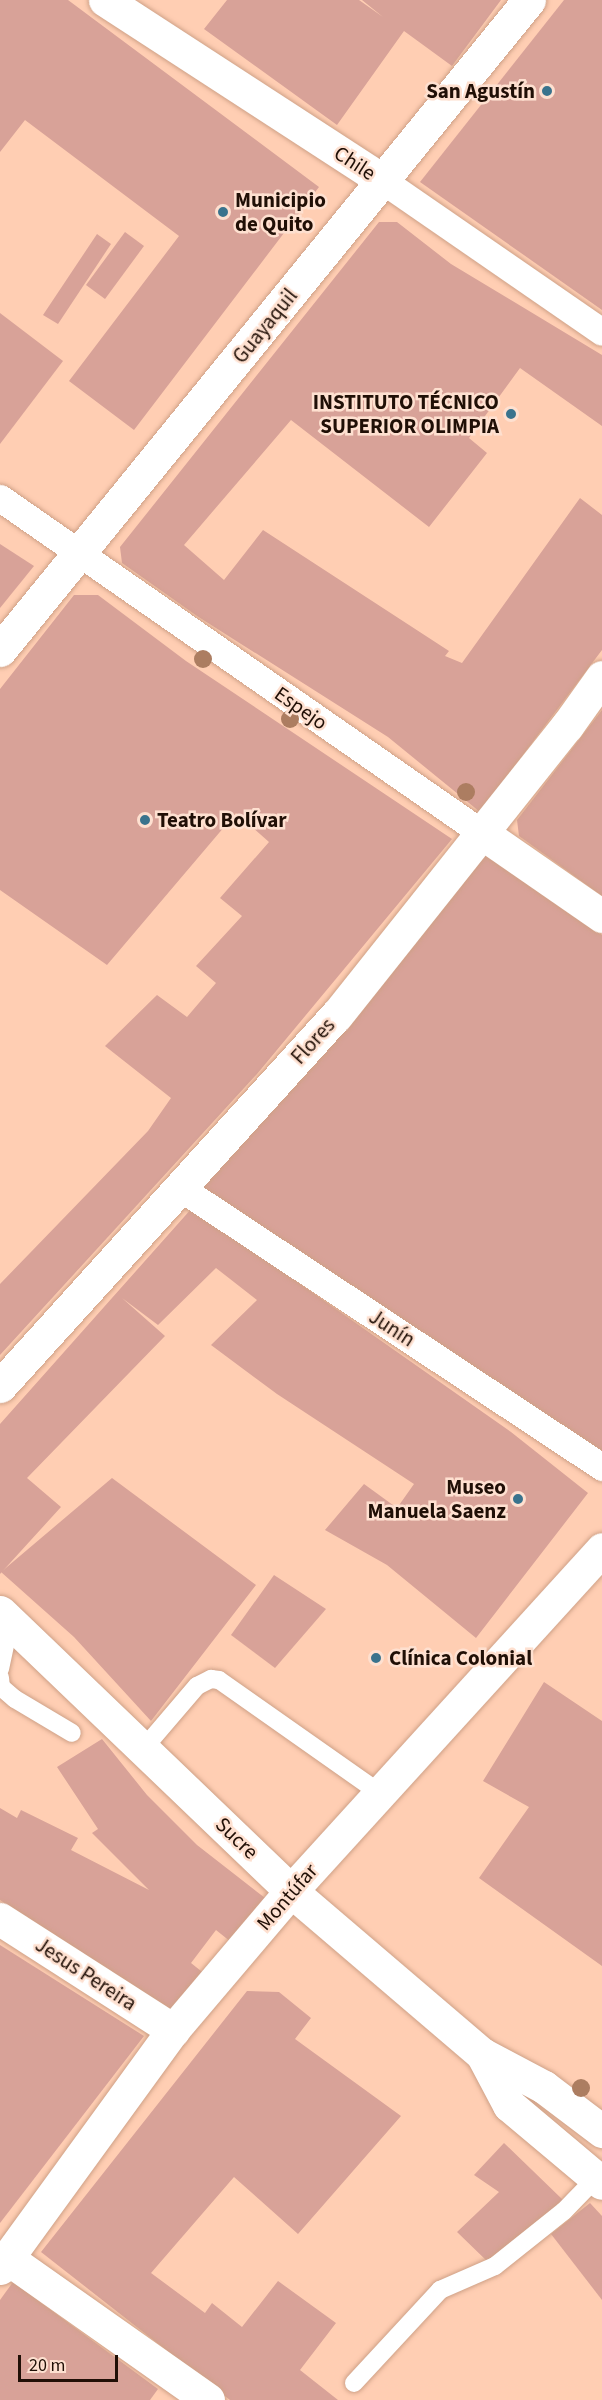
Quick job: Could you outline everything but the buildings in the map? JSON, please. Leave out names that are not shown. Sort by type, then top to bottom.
[{"type":"street","name":"Chile","points":[[105,0],[382,180],[602,332]]},
{"type":"street","name":"Guayaquil","points":[[0,650],[77,553],[133,490],[529,0]]},
{"type":"street","name":"Espejo","points":[[0,498],[602,916]]},
{"type":"street","name":"Flores","points":[[0,1386],[182,1189],[336,1016],[482,833],[602,677]]},
{"type":"street","name":"Junín","points":[[182,1189],[602,1467]]},
{"type":"street","name":"Montúfar","points":[[4,2263],[172,2030],[291,1891],[602,1549]]},
{"type":"street","name":"Sucre","points":[[8,1619],[291,1891],[482,2054],[543,2087],[602,2131]]},
{"type":"street","name":"Jesus Pereira","points":[[0,1918],[172,2030]]},
{"type":"street","name":"Sucre","points":[[482,2054],[509,2104],[599,2181]]},
{"type":"street","points":[[4,2263],[208,2400]]},
{"type":"lane","points":[[0,1669],[8,1619]]},
{"type":"lane","points":[[0,1678],[1,1688],[15,1699],[72,1733]]},
{"type":"lane","points":[[144,1748],[197,1686],[211,1678],[219,1680],[380,1793]]},
{"type":"lane","points":[[354,2383],[440,2290],[495,2266],[599,2181]]},
{"type":"place","name":"San Agustín","points":[[547,91]]},
{"type":"place","name":"Municipio de Quito","points":[[223,212]]},
{"type":"place","name":"INSTITUTO TÉCNICO SUPERIOR OLIMPIA","points":[[511,414]]},
{"type":"place","name":"Teatro Bolívar","points":[[145,820]]},
{"type":"place","name":"Museo Manuela Saenz","points":[[518,1499]]},
{"type":"place","name":"Clínica Colonial","points":[[376,1658]]}]
